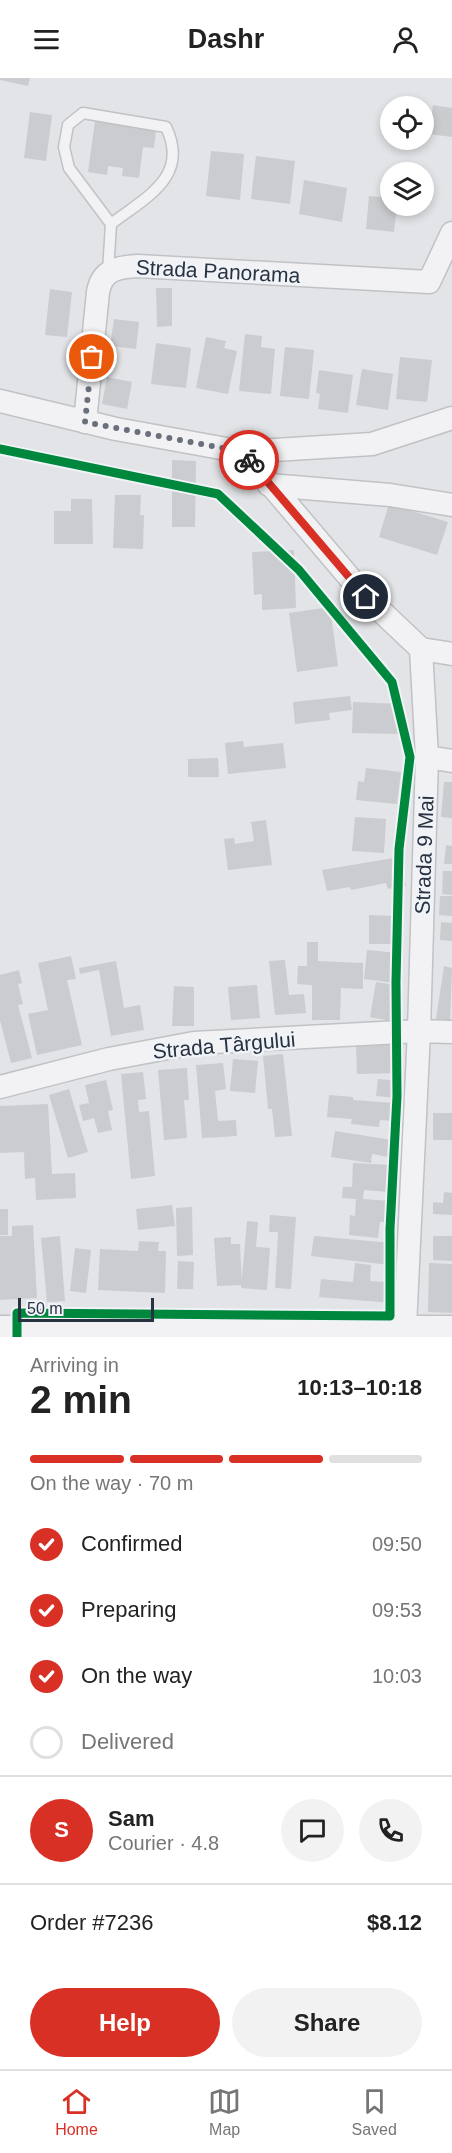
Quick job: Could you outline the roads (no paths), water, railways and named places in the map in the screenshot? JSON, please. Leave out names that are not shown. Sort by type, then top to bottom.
[{"type":"street","name":"Strada Panorama","points":[[85,422],[98,292],[100,280],[108,272],[122,267],[138,266],[429,282],[452,233]]},
{"type":"street","points":[[0,401],[85,422],[243,452],[372,444],[391,440],[452,418]]},
{"type":"street","points":[[243,452],[366,597],[421,649],[452,654]]},
{"type":"street","points":[[269,485],[390,495],[452,505]]},
{"type":"street","name":"Strada 9 Mai","points":[[405,1327],[420,1031],[427,757],[421,649]]},
{"type":"street","points":[[427,757],[452,761]]},
{"type":"street","name":"Strada Târgului","points":[[0,1087],[109,1059],[194,1043],[420,1031],[452,1032]]},
{"type":"street","points":[[0,1327],[30,1331],[452,1327]]},
{"type":"lane","points":[[108,272],[111,224],[69,168],[64,147],[68,125],[83,113],[166,127],[174,143],[174,164],[161,185],[111,224]]}]
